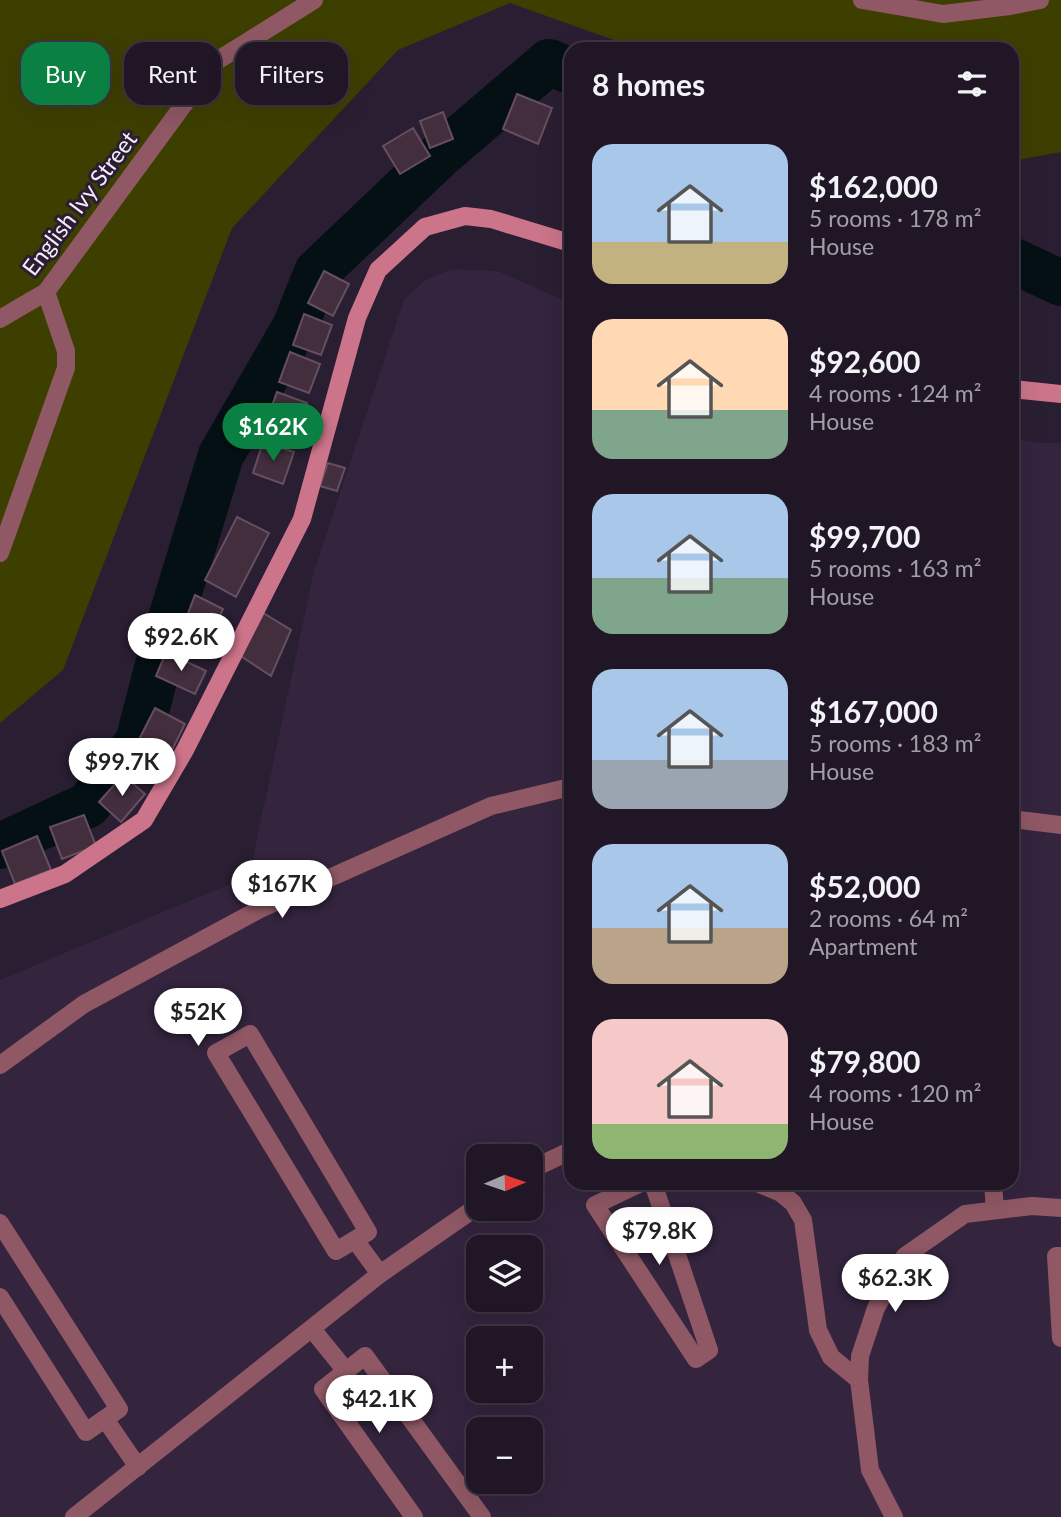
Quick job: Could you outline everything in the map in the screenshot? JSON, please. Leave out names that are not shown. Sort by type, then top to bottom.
[{"type":"street","name":"English Ivy Street","points":[[0,319],[46,292],[215,62],[314,0]]},
{"type":"street","points":[[862,0],[943,14],[1040,0]]},
{"type":"street","points":[[0,900],[65,874],[144,820],[185,750],[302,519],[357,318],[378,270],[425,227],[465,216],[491,219],[564,241]]},
{"type":"street","points":[[0,553],[66,368],[66,351],[46,292]]},
{"type":"street","points":[[1019,390],[1061,394]]},
{"type":"street","points":[[0,1065],[84,1004],[260,909],[491,806],[564,788]]},
{"type":"street","points":[[1019,819],[1061,825]]},
{"type":"street","points":[[250,1034],[368,1232],[355,1240],[336,1251],[216,1053],[250,1034]]},
{"type":"street","points":[[543,1164],[564,1155]]},
{"type":"street","points":[[617,1190],[595,1205],[696,1359],[709,1350],[655,1190]]},
{"type":"street","points":[[771,1190],[788,1198],[803,1220],[818,1330],[831,1357],[859,1380]]},
{"type":"street","points":[[994,1190],[995,1210]]},
{"type":"street","points":[[894,1517],[870,1470],[859,1380],[860,1356],[876,1308],[905,1256],[965,1214],[1032,1206],[1061,1208]]},
{"type":"street","points":[[74,1517],[380,1275],[466,1214]]},
{"type":"street","points":[[0,1223],[119,1409],[86,1432],[0,1297]]},
{"type":"street","points":[[355,1240],[380,1275]]},
{"type":"street","points":[[1061,1256],[1056,1256],[1061,1338]]},
{"type":"street","points":[[312,1329],[346,1371]]},
{"type":"street","points":[[414,1517],[323,1390],[365,1356],[482,1517]]},
{"type":"street","points":[[105,1419],[138,1467]]},
{"type":"shaded area","points":[[0,0],[1061,0],[1061,152],[1019,160],[1019,42],[619,42],[510,3],[398,50],[348,104],[348,42],[235,42],[235,105],[347,105],[232,228],[63,670],[0,723]]},
{"type":"shaded area","points":[[452,269],[498,271],[564,300],[564,1190],[1019,1190],[1019,439],[1061,443],[1061,1517],[0,1517],[0,980],[249,876],[314,571],[404,300],[425,280]]},
{"type":"building","points":[[517,94],[552,108],[538,144],[503,129]]},
{"type":"building","points":[[443,112],[453,139],[430,148],[420,121]]},
{"type":"building","points":[[413,128],[430,156],[400,174],[383,146]]},
{"type":"building","points":[[324,271],[349,284],[333,316],[308,303]]},
{"type":"building","points":[[304,314],[332,325],[321,355],[293,345]]},
{"type":"building","points":[[290,352],[320,364],[309,393],[279,382]]},
{"type":"building","points":[[277,392],[307,403],[293,442],[263,431]]},
{"type":"building","points":[[263,442],[294,452],[283,484],[253,473]]},
{"type":"building","points":[[328,463],[345,468],[337,491],[320,486]]},
{"type":"building","points":[[237,517],[269,533],[236,597],[205,580]]},
{"type":"building","points":[[195,595],[223,609],[206,648],[181,632]]},
{"type":"building","points":[[260,611],[291,630],[271,676],[239,655]]},
{"type":"building","points":[[166,652],[206,671],[195,694],[156,676]]},
{"type":"building","points":[[155,708],[185,724],[156,782],[125,767]]},
{"type":"building","points":[[123,775],[145,794],[121,822],[99,802]]},
{"type":"building","points":[[84,815],[96,846],[62,859],[50,827]]},
{"type":"building","points":[[37,836],[51,870],[15,884],[2,851]]},
{"type":"waterway","points":[[0,846],[88,805],[138,742],[165,638],[221,455],[295,327],[317,272],[439,156],[549,62],[564,68]]},
{"type":"waterway","points":[[1019,263],[1061,283]]}]
